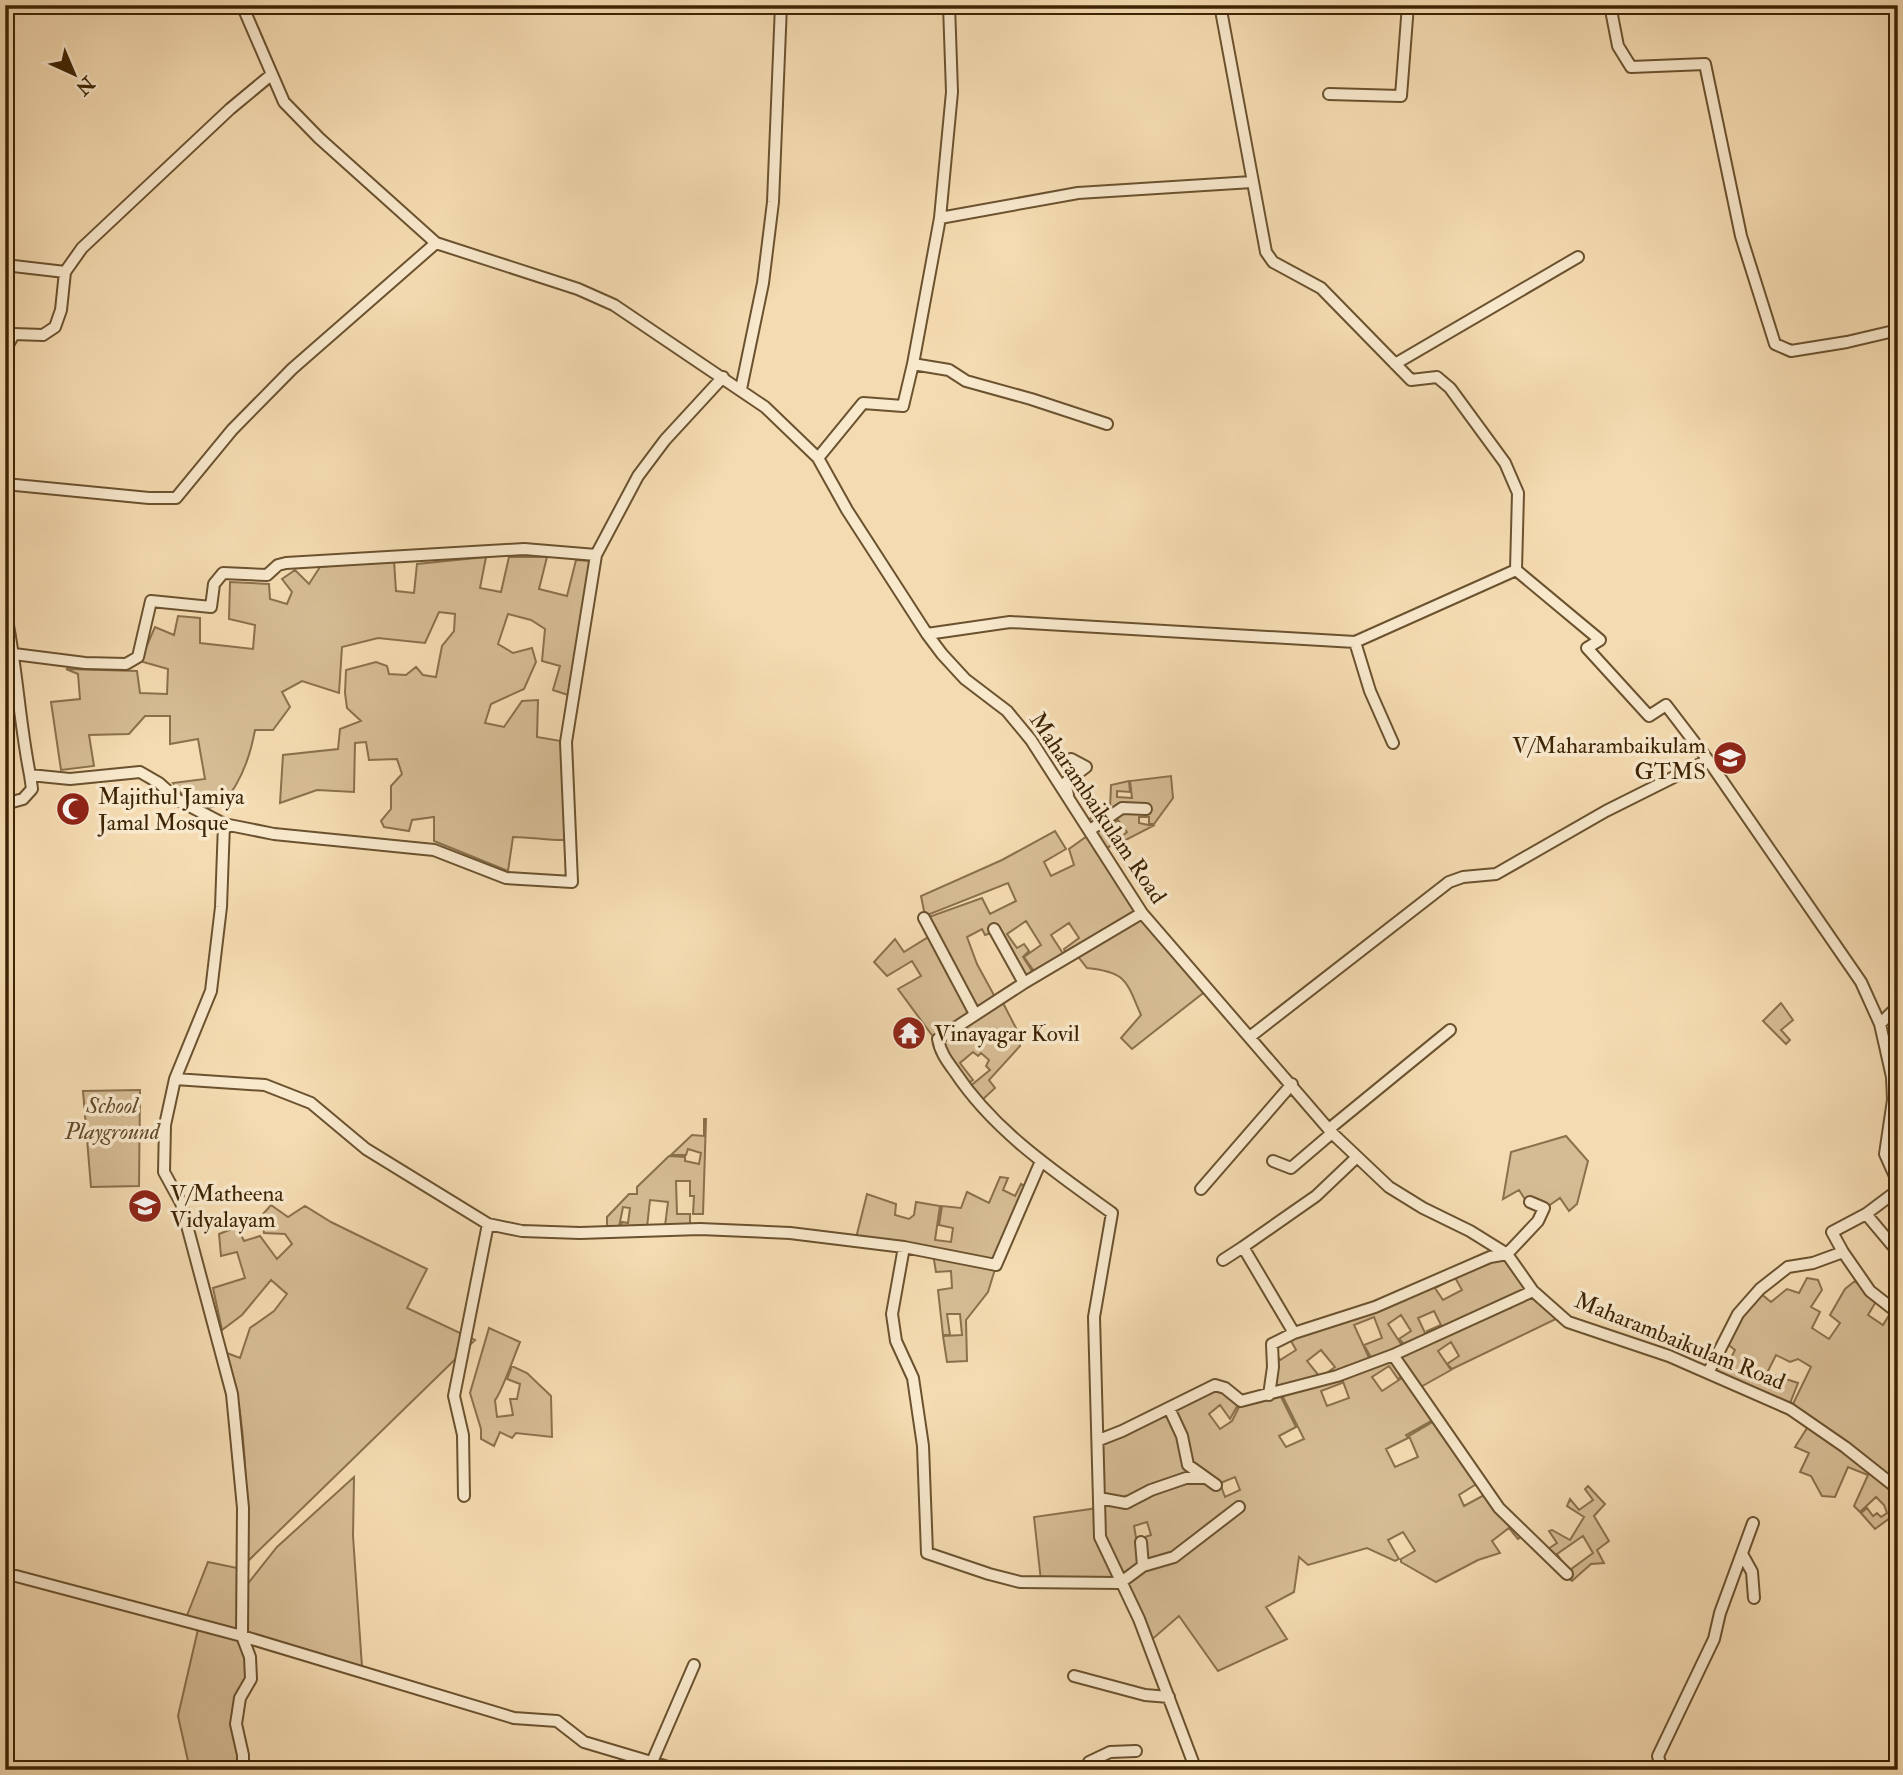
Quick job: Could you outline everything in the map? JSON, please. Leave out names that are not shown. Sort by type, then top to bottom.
[{"type":"street","name":"Maharambaikulam Road","points":[[242,5],[284,102],[319,138],[436,243],[578,289],[614,305],[741,389],[765,407],[818,458],[846,510],[942,654],[965,679],[1007,712],[1031,740],[1150,916],[1331,1131],[1389,1186],[1423,1209],[1470,1231],[1507,1254],[1532,1292],[1568,1322],[1669,1356],[1790,1409],[1845,1447],[1898,1489]]},
{"type":"street","points":[[741,389],[763,283],[773,202],[781,5]]},
{"type":"street","points":[[818,458],[863,403],[903,406],[914,364],[940,218],[952,92],[949,5]]},
{"type":"street","points":[[1220,5],[1266,252],[1273,262],[1321,288],[1411,380],[1437,377],[1450,388],[1505,463],[1518,493],[1516,570]]},
{"type":"street","points":[[1329,94],[1401,96],[1408,5]]},
{"type":"street","points":[[1610,5],[1618,47],[1631,67],[1705,64],[1741,236],[1775,345],[1791,351],[1898,330]]},
{"type":"street","points":[[5,350],[14,334],[43,335],[55,327],[61,310],[65,272],[82,248],[230,109],[271,75]]},
{"type":"street","points":[[940,218],[1078,192],[1252,182]]},
{"type":"street","points":[[5,484],[149,498],[176,498],[232,430],[292,369],[436,243]]},
{"type":"street","points":[[1395,363],[1578,257]]},
{"type":"street","points":[[5,265],[65,272]]},
{"type":"street","points":[[914,364],[949,370],[966,381],[1107,424]]},
{"type":"street","points":[[30,775],[70,779],[140,772],[159,783],[178,800],[224,824],[274,834],[434,850],[506,878],[572,882],[566,742],[596,555],[638,476],[665,440],[723,377]]},
{"type":"street","points":[[5,443],[5,465]]},
{"type":"street","points":[[14,654],[85,663],[126,664],[138,657],[151,601],[211,607],[214,584],[223,573],[267,575],[278,565],[286,563],[524,550],[596,555]]},
{"type":"street","points":[[927,634],[1010,622],[1355,642],[1516,570]]},
{"type":"street","points":[[1516,570],[1600,640],[1587,648],[1649,716],[1666,705],[1708,760],[1861,982],[1880,1024],[1895,1077],[1885,1154],[1898,1183]]},
{"type":"street","points":[[5,610],[14,654],[32,789],[23,799],[5,804]]},
{"type":"street","points":[[1355,642],[1370,691],[1393,744]]},
{"type":"street","points":[[1069,797],[1065,783],[1086,767],[1071,759]]},
{"type":"street","points":[[1251,1037],[1449,882],[1463,877],[1496,874],[1606,811],[1708,760]]},
{"type":"street","points":[[1090,830],[1122,808],[1146,809]]},
{"type":"street","points":[[224,824],[221,906],[211,990],[175,1079],[165,1125],[164,1172],[181,1203],[232,1394],[243,1508],[242,1636],[250,1657],[251,1679],[240,1698],[236,1724],[243,1755],[243,1770]]},
{"type":"street","points":[[1150,916],[1024,983],[938,1039],[939,1049],[972,1098],[1041,1161],[1112,1213],[1094,1317],[1100,1537],[1139,1619],[1196,1770]]},
{"type":"street","points":[[924,918],[975,1014]]},
{"type":"street","points":[[994,929],[1024,983]]},
{"type":"street","points":[[1880,1024],[1898,1006]]},
{"type":"street","points":[[1273,1161],[1291,1168],[1450,1030]]},
{"type":"street","points":[[175,1079],[265,1085],[311,1103],[366,1149],[488,1224],[522,1231],[580,1233],[700,1229],[777,1233],[904,1247],[996,1265],[1041,1161]]},
{"type":"street","points":[[1201,1189],[1292,1084]]},
{"type":"street","points":[[1223,1260],[1316,1196],[1357,1157]]},
{"type":"street","points":[[1898,1191],[1866,1214],[1832,1232],[1870,1290],[1898,1313]]},
{"type":"street","points":[[1269,1395],[1273,1367],[1272,1343],[1294,1333],[1375,1307],[1490,1257],[1507,1254],[1538,1220],[1544,1208],[1531,1202]]},
{"type":"street","points":[[1866,1214],[1898,1252]]},
{"type":"street","points":[[464,1496],[463,1435],[454,1396],[488,1224]]},
{"type":"street","points":[[904,1247],[892,1314],[896,1341],[913,1378],[923,1446],[927,1553],[1020,1582],[1121,1583],[1143,1566],[1174,1556],[1239,1507]]},
{"type":"street","points":[[1243,1247],[1294,1333]]},
{"type":"street","points":[[1708,1373],[1738,1314],[1759,1289],[1788,1267],[1813,1263],[1843,1252]]},
{"type":"street","points":[[1098,1440],[1215,1385],[1225,1388],[1241,1401],[1337,1376],[1393,1355],[1532,1292]]},
{"type":"street","points":[[1393,1355],[1499,1508],[1567,1574]]},
{"type":"street","points":[[1169,1408],[1182,1436],[1188,1465],[1216,1485]]},
{"type":"street","points":[[1099,1499],[1126,1503],[1151,1490],[1186,1478],[1206,1478]]},
{"type":"street","points":[[1662,1770],[1658,1756],[1714,1639],[1720,1613],[1753,1523]]},
{"type":"street","points":[[1141,1542],[1143,1566]]},
{"type":"street","points":[[1742,1554],[1752,1572],[1754,1598]]},
{"type":"street","points":[[5,1576],[16,1576],[242,1636],[514,1718],[558,1721],[583,1742],[678,1770]]},
{"type":"street","points":[[652,1762],[694,1665]]},
{"type":"street","points":[[1074,1676],[1145,1695],[1169,1697]]},
{"type":"street","points":[[1093,1770],[1089,1762],[1110,1752],[1136,1751]]},
{"type":"green space","points":[[486,557],[480,588],[501,592],[509,557],[547,557],[539,589],[567,596],[576,560],[590,561],[568,695],[553,690],[560,666],[542,661],[545,629],[531,620],[508,614],[498,644],[513,653],[532,648],[536,662],[524,689],[491,704],[485,723],[504,727],[522,701],[538,700],[537,737],[561,741],[569,840],[513,837],[508,871],[434,841],[434,817],[412,820],[409,831],[384,827],[381,821],[391,809],[391,786],[402,774],[397,759],[369,760],[366,742],[355,743],[354,792],[317,790],[280,803],[283,755],[338,749],[340,729],[361,721],[347,708],[346,670],[376,662],[387,666],[389,674],[406,675],[416,667],[423,675],[436,677],[442,646],[454,631],[455,614],[439,612],[425,643],[378,638],[342,647],[339,693],[302,681],[282,692],[290,707],[273,730],[255,730],[236,785],[217,805],[205,808],[191,803],[173,783],[205,779],[198,739],[170,744],[170,716],[145,716],[129,734],[89,735],[94,766],[61,770],[51,702],[80,699],[78,674],[66,669],[137,671],[140,693],[167,694],[168,669],[140,661],[155,627],[174,635],[178,616],[200,618],[200,643],[253,649],[255,625],[229,619],[230,582],[269,584],[270,599],[287,604],[292,592],[282,579],[295,570],[309,584],[320,567],[394,560],[396,591],[414,593],[417,564]]},
{"type":"green space","points":[[1171,776],[1173,798],[1154,824],[1149,824],[1149,817],[1139,817],[1139,823],[1153,826],[1118,844],[1116,841],[1127,832],[1118,820],[1105,829],[1115,844],[1104,849],[1092,831],[1121,807],[1090,829],[1085,821],[1110,809],[1111,785],[1129,781],[1130,792],[1117,791],[1117,797],[1132,798],[1130,781]]},
{"type":"green space","points":[[1055,831],[1066,849],[1044,862],[1051,876],[1074,865],[1069,849],[1090,834],[1140,912],[1066,954],[1064,949],[1079,938],[1069,923],[1051,935],[1064,955],[1036,974],[1024,957],[1041,945],[1026,921],[1007,934],[1017,948],[1024,944],[1029,951],[1023,957],[1034,974],[1025,980],[991,933],[985,935],[982,929],[967,937],[977,964],[995,997],[976,1010],[926,918],[982,898],[990,914],[1016,901],[1008,883],[925,916],[921,896],[1002,860]]},
{"type":"green space","points":[[1141,914],[1207,990],[1132,1049],[1121,1038],[1141,1015],[1128,986],[1110,972],[1087,968],[1076,954]]},
{"type":"green space","points":[[930,936],[972,1013],[934,1038],[898,989],[921,976],[912,961],[887,976],[874,962],[895,939],[904,952]]},
{"type":"green space","points":[[1001,999],[1019,1034],[1020,1046],[989,1080],[995,1088],[980,1102],[968,1088],[990,1070],[986,1066],[989,1060],[981,1053],[978,1056],[973,1052],[960,1063],[973,1080],[966,1085],[939,1039]]},
{"type":"green space","points":[[1781,1003],[1793,1020],[1781,1030],[1790,1040],[1786,1044],[1763,1021]]},
{"type":"green space","name":"School Playground","points":[[140,1090],[139,1186],[91,1187],[83,1091]]},
{"type":"green space","points":[[706,1119],[703,1214],[693,1214],[694,1196],[690,1196],[690,1181],[676,1181],[677,1214],[690,1214],[690,1225],[665,1226],[668,1202],[650,1200],[647,1227],[621,1227],[622,1222],[628,1223],[630,1208],[623,1207],[619,1227],[607,1227],[607,1217],[629,1194],[637,1194],[637,1187],[669,1156],[685,1157],[685,1161],[699,1164],[701,1153],[688,1149],[686,1155],[671,1155],[692,1135],[704,1136]]},
{"type":"green space","points":[[1566,1136],[1588,1161],[1577,1204],[1569,1211],[1560,1198],[1547,1207],[1526,1201],[1519,1190],[1503,1199],[1511,1152]]},
{"type":"green space","points":[[1000,1177],[1008,1178],[1003,1190],[1015,1196],[1021,1184],[1026,1187],[996,1261],[856,1238],[867,1194],[896,1204],[895,1215],[909,1219],[914,1215],[916,1202],[940,1206],[935,1240],[951,1242],[953,1228],[939,1225],[942,1206],[961,1208],[967,1192],[989,1203]]},
{"type":"green space","points":[[271,1205],[288,1217],[305,1206],[331,1222],[427,1269],[407,1308],[475,1340],[246,1563],[243,1436],[237,1394],[224,1352],[240,1358],[250,1328],[274,1311],[287,1294],[271,1280],[242,1315],[222,1330],[213,1288],[245,1278],[237,1252],[221,1256],[219,1234],[237,1227],[244,1241],[260,1236],[277,1259],[292,1244],[285,1234],[264,1233],[262,1215]]},
{"type":"green space","points":[[933,1254],[996,1266],[988,1292],[966,1320],[967,1361],[947,1362],[943,1336],[962,1335],[960,1314],[947,1314],[950,1335],[943,1335],[938,1290],[952,1288],[951,1271],[936,1272]]},
{"type":"green space","points":[[1507,1255],[1530,1291],[1428,1335],[1427,1331],[1441,1325],[1434,1311],[1418,1318],[1426,1335],[1405,1345],[1399,1339],[1411,1331],[1401,1315],[1388,1324],[1403,1347],[1373,1361],[1364,1345],[1382,1338],[1374,1317],[1354,1325],[1371,1362],[1321,1377],[1335,1367],[1321,1350],[1307,1361],[1320,1377],[1270,1394],[1275,1352],[1280,1360],[1296,1350],[1290,1339],[1454,1278],[1435,1288],[1443,1300],[1462,1290],[1453,1274]]},
{"type":"green space","points":[[1807,1278],[1818,1280],[1822,1290],[1811,1307],[1820,1312],[1812,1328],[1829,1339],[1840,1323],[1830,1315],[1845,1289],[1855,1281],[1877,1300],[1868,1315],[1883,1325],[1891,1312],[1898,1316],[1898,1487],[1791,1408],[1811,1367],[1798,1359],[1790,1362],[1776,1355],[1767,1373],[1798,1383],[1789,1406],[1710,1372],[1716,1360],[1727,1366],[1735,1350],[1726,1343],[1740,1316],[1760,1293],[1771,1302],[1787,1289],[1799,1293]]},
{"type":"green space","points":[[1532,1293],[1560,1317],[1452,1369],[1447,1364],[1459,1356],[1451,1342],[1438,1351],[1451,1370],[1417,1389],[1394,1356],[1507,1304],[1511,1309],[1508,1303]]},
{"type":"green space","points":[[489,1328],[520,1342],[495,1400],[497,1417],[513,1415],[510,1399],[517,1399],[520,1384],[507,1379],[512,1366],[527,1373],[551,1396],[552,1437],[516,1433],[512,1438],[500,1432],[494,1446],[481,1439],[481,1429],[470,1393]]},
{"type":"green space","points":[[1392,1358],[1404,1376],[1398,1379],[1389,1366],[1372,1377],[1382,1391],[1405,1376],[1435,1419],[1406,1435],[1408,1438],[1386,1449],[1395,1467],[1418,1457],[1409,1436],[1436,1420],[1478,1483],[1459,1495],[1464,1506],[1486,1494],[1523,1535],[1518,1539],[1509,1528],[1492,1541],[1500,1553],[1478,1560],[1436,1582],[1401,1562],[1401,1559],[1415,1551],[1403,1532],[1388,1540],[1399,1559],[1395,1561],[1367,1548],[1308,1565],[1299,1557],[1294,1592],[1266,1607],[1287,1639],[1218,1671],[1179,1616],[1149,1642],[1122,1584],[1173,1555],[1144,1564],[1139,1539],[1151,1535],[1147,1522],[1134,1526],[1141,1566],[1121,1581],[1105,1550],[1101,1501],[1126,1502],[1101,1497],[1100,1441],[1169,1410],[1187,1466],[1221,1486],[1225,1497],[1240,1490],[1235,1477],[1218,1484],[1189,1464],[1171,1408],[1215,1387],[1239,1403],[1230,1419],[1220,1405],[1209,1414],[1220,1429],[1232,1421],[1241,1403],[1279,1393],[1296,1427],[1279,1436],[1286,1447],[1304,1439],[1281,1393],[1339,1377],[1342,1383],[1321,1391],[1327,1406],[1349,1398],[1341,1376]]},
{"type":"green space","points":[[1809,1425],[1898,1492],[1898,1512],[1875,1529],[1861,1513],[1867,1508],[1873,1516],[1877,1513],[1881,1517],[1887,1513],[1884,1505],[1876,1497],[1860,1512],[1854,1506],[1868,1475],[1848,1467],[1835,1497],[1822,1496],[1811,1476],[1800,1472],[1809,1453],[1795,1447]]},
{"type":"green space","points":[[354,1477],[353,1536],[362,1667],[248,1635],[246,1586],[277,1547]]},
{"type":"green space","points":[[1588,1486],[1605,1504],[1594,1516],[1609,1541],[1597,1550],[1604,1563],[1591,1564],[1572,1581],[1567,1577],[1570,1570],[1593,1553],[1583,1536],[1557,1554],[1567,1569],[1545,1551],[1557,1543],[1549,1531],[1552,1530],[1570,1540],[1584,1517],[1567,1506],[1570,1499],[1579,1510],[1593,1500],[1585,1489]]},
{"type":"green space","points":[[1098,1508],[1099,1538],[1118,1581],[1041,1581],[1034,1517]]},
{"type":"green space","points":[[208,1562],[242,1569],[245,1634],[186,1618]]},
{"type":"green space","points":[[199,1625],[245,1638],[249,1678],[237,1698],[241,1770],[190,1770],[178,1716]]},
{"type":"place","name":"V/Maharambaikulam GTMS","points":[[1730,758]]},
{"type":"place","name":"Majithul Jamiya Jamal Mosque","points":[[73,809]]},
{"type":"place","name":"Vinayagar Kovil","points":[[909,1033]]},
{"type":"place","name":"V/Matheena Vidyalayam","points":[[145,1206]]}]
